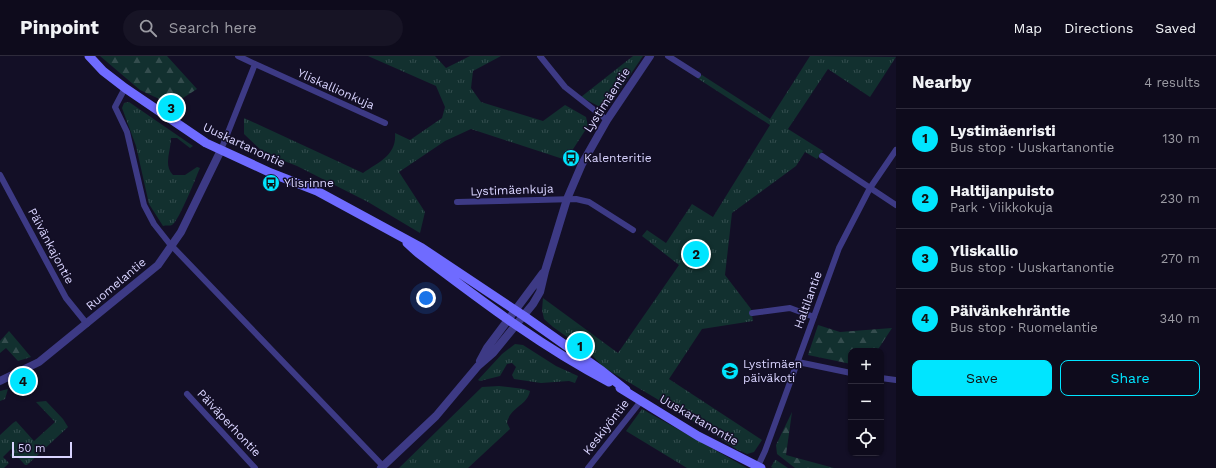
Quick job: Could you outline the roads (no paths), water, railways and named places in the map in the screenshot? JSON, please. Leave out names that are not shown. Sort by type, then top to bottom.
[{"type":"main road","name":"Uuskartanontie","points":[[89,56],[103,71],[125,88],[187,130],[222,150],[317,191],[422,248],[524,316],[602,371],[641,401],[698,436],[760,467]]},
{"type":"main road","name":"Uuskartanontie","points":[[400,237],[418,253],[516,325],[573,363],[626,390]]},
{"type":"street","name":"Yliskallionkuja","points":[[238,56],[385,123]]},
{"type":"street","points":[[540,56],[565,87],[607,120]]},
{"type":"street","name":"Lystimäentie","points":[[478,366],[493,353],[524,316],[540,292],[567,199],[589,150],[607,120],[650,56]]},
{"type":"street","points":[[668,56],[698,75]]},
{"type":"street","points":[[222,150],[255,64]]},
{"type":"street","points":[[125,88],[115,108],[127,132],[144,205],[154,224],[172,245],[382,467],[436,416],[478,366]]},
{"type":"street","name":"Ruomelantie","points":[[0,381],[39,362],[149,274],[172,245],[200,196],[222,150]]},
{"type":"street","name":"Haltilantie","points":[[760,467],[839,248],[870,188],[896,150]]},
{"type":"street","points":[[822,156],[896,205]]},
{"type":"street","name":"Päivänkajontie","points":[[0,175],[66,298],[87,324]]},
{"type":"street","name":"Lystimäenkuja","points":[[457,202],[567,199],[589,202],[633,230]]},
{"type":"street","name":"Lystimäentie","points":[[478,366],[487,348],[545,271]]},
{"type":"street","points":[[752,313],[790,308],[814,317]]},
{"type":"street","points":[[798,362],[848,372]]},
{"type":"street","points":[[884,378],[896,380]]},
{"type":"street","name":"Päiväperhontie","points":[[187,394],[255,468]]},
{"type":"street","name":"Keskiyöntie","points":[[588,468],[641,401]]},
{"type":"place","name":"Yliskallio","points":[[171,108]]},
{"type":"place","name":"Kalenteritie","points":[[571,158]]},
{"type":"place","name":"Ylisrinne","points":[[271,183]]},
{"type":"place","name":"Haltijanpuisto","points":[[696,254]]},
{"type":"place","name":"Lystimäenristi","points":[[580,346]]},
{"type":"place","name":"Lystimäen päiväkoti","points":[[730,371]]},
{"type":"place","name":"Päivänkehräntie","points":[[23,381]]}]
